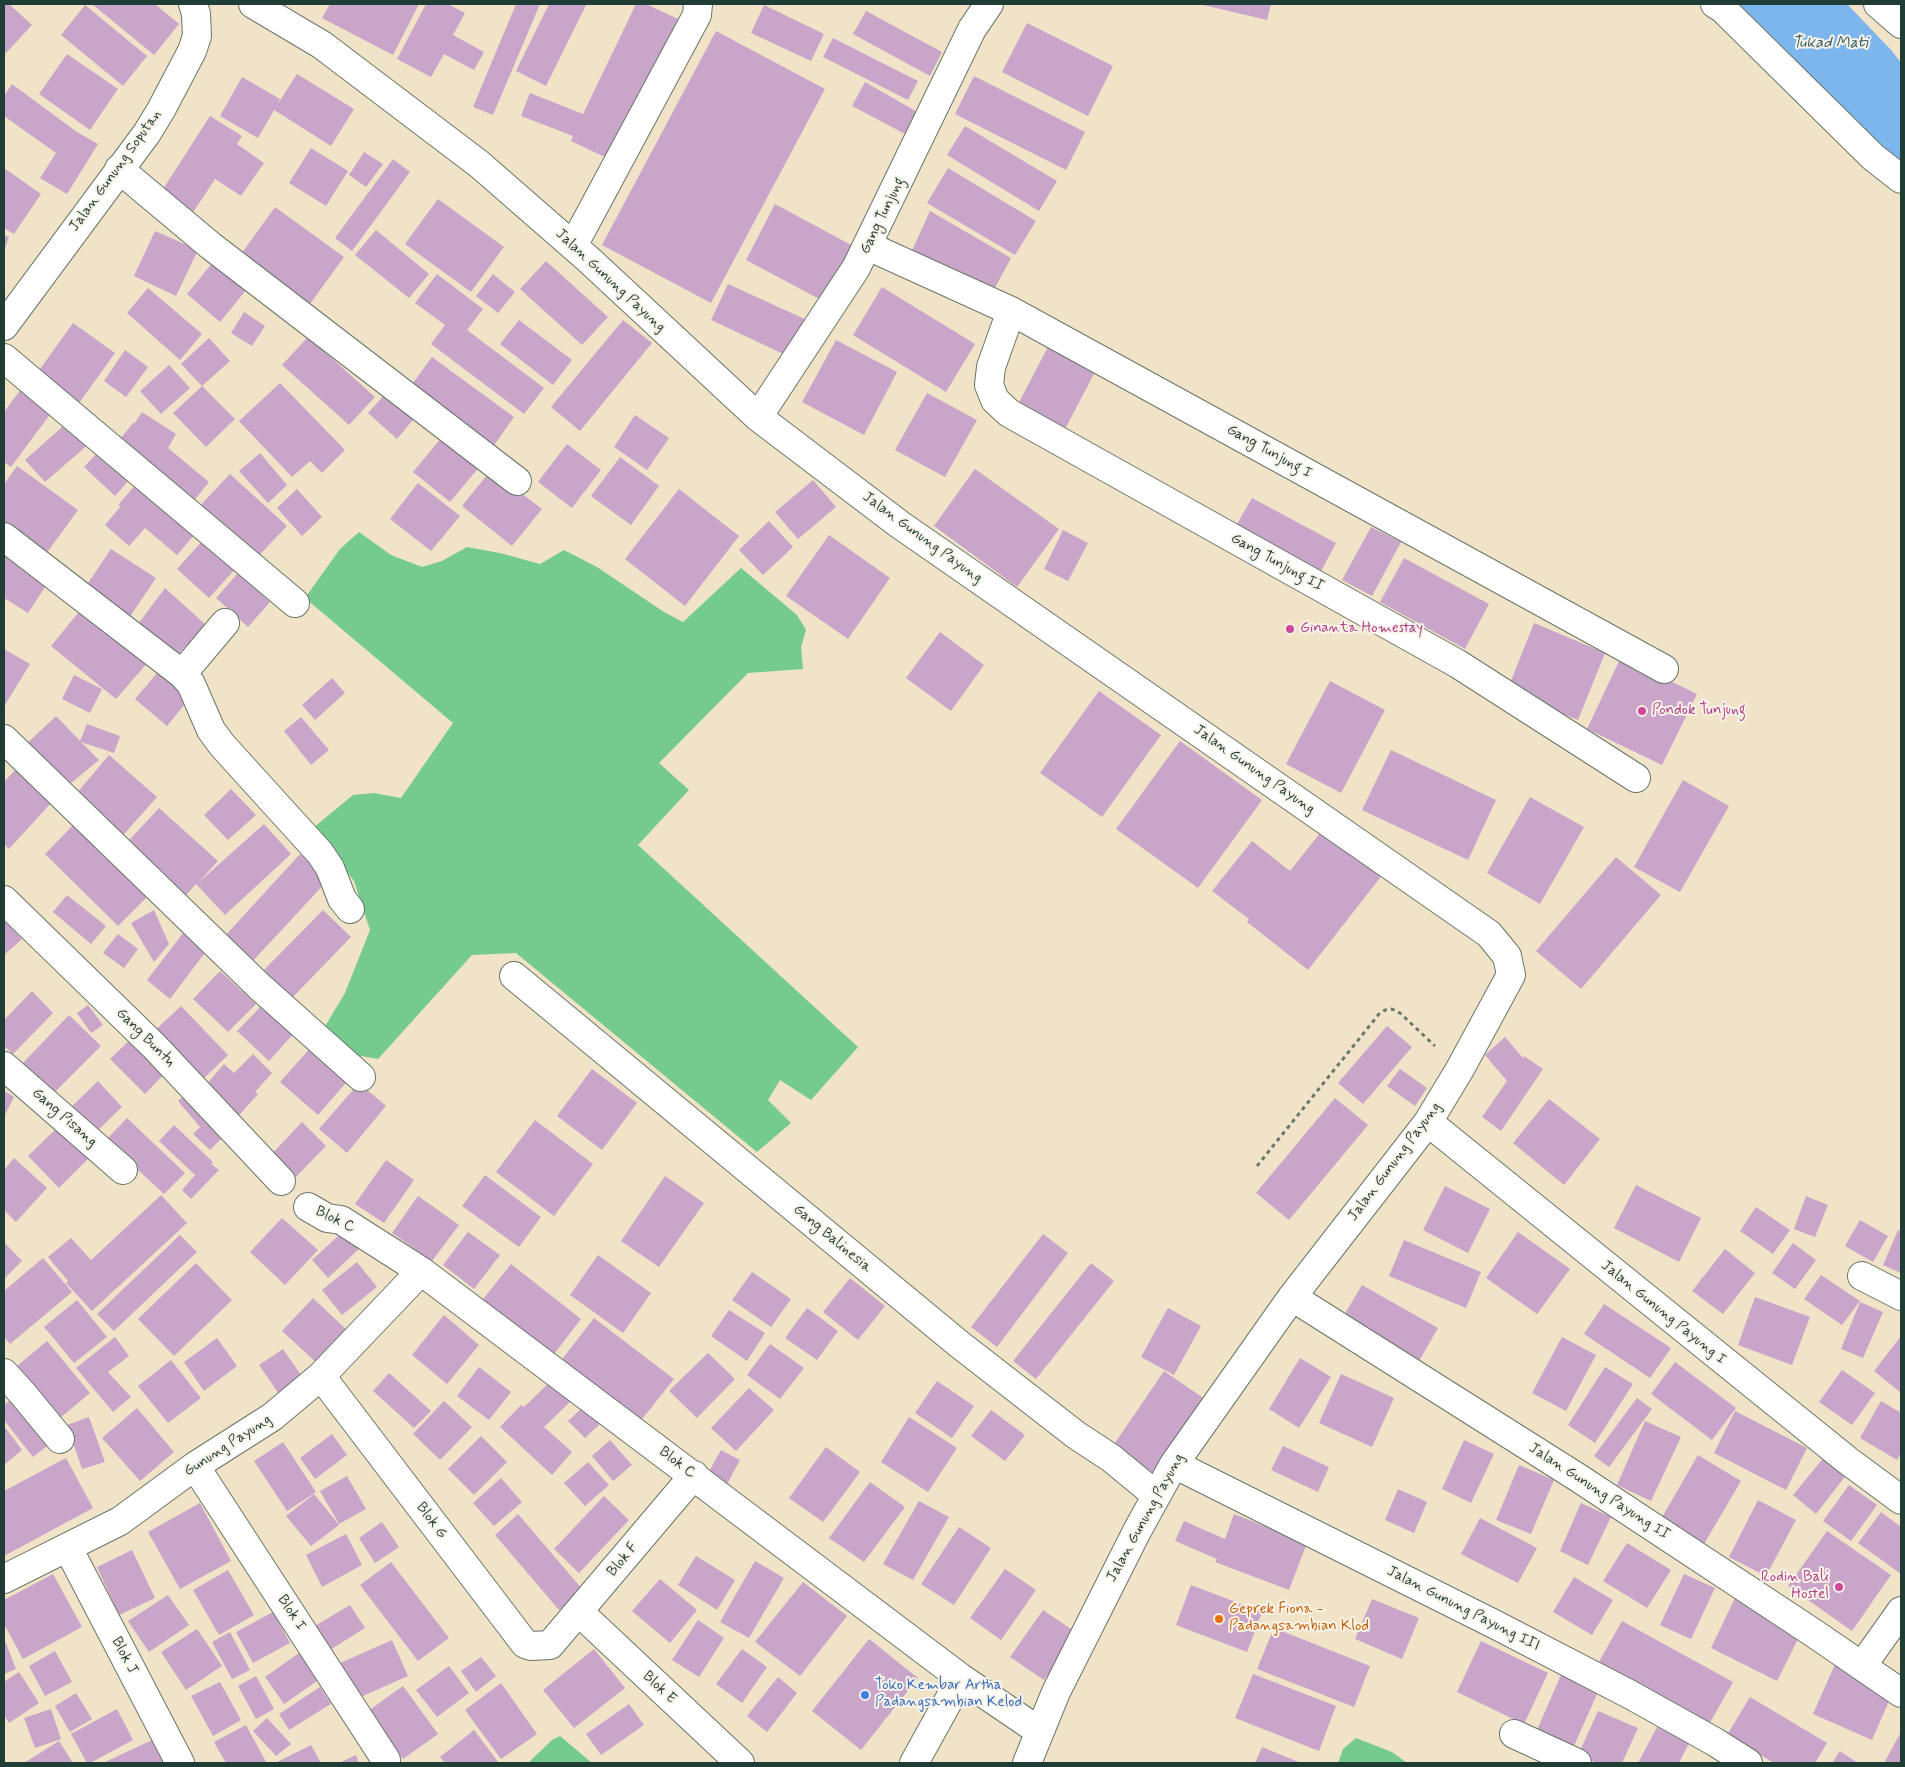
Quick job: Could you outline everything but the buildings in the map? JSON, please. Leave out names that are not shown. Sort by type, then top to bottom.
[{"type":"street","name":"Jalan Gunung Soputan","points":[[4,326],[161,110],[192,51],[197,36],[196,14],[193,4]]},
{"type":"street","name":"Jalan Gunung Payung","points":[[253,4],[322,45],[478,164],[572,246],[758,417],[899,524],[1489,934],[1507,956],[1511,975],[1460,1069],[1428,1122],[1292,1297],[1174,1464],[1156,1495],[1056,1692],[1027,1763]]},
{"type":"street","points":[[572,246],[697,15],[698,4]]},
{"type":"street","name":"Gang Tunjung","points":[[758,417],[856,268],[972,29],[989,4]]},
{"type":"street","points":[[1715,4],[1723,9],[1873,157],[1901,179]]},
{"type":"street","points":[[1878,4],[1901,24]]},
{"type":"street","points":[[119,169],[211,246],[517,481]]},
{"type":"street","name":"Gang Tunjung I","points":[[868,246],[1011,311],[1664,669]]},
{"type":"street","name":"Gang Tunjung II","points":[[1011,311],[991,367],[989,385],[994,400],[1009,413],[1458,664],[1636,778]]},
{"type":"street","points":[[4,358],[295,603]]},
{"type":"street","points":[[4,537],[182,674],[191,684],[201,703],[211,730],[320,853],[330,868],[342,899],[350,909]]},
{"type":"street","points":[[182,674],[226,623]]},
{"type":"street","points":[[4,739],[260,987],[361,1077]]},
{"type":"street","name":"Gang Buntu","points":[[4,900],[155,1047],[281,1181]]},
{"type":"street","name":"Gang Balinesia","points":[[514,976],[959,1344],[1076,1435],[1111,1458],[1156,1495]]},
{"type":"street","name":"Gang Pisang","points":[[4,1066],[123,1170]]},
{"type":"street","name":"Jalan Gunung Payung I","points":[[1428,1122],[1825,1442],[1901,1500]]},
{"type":"street","name":"Blok C","points":[[308,1207],[327,1218],[342,1220],[421,1272],[694,1475],[960,1678],[1039,1730]]},
{"type":"street","name":"Gunung Payung","points":[[4,1579],[120,1521],[195,1466],[272,1417],[322,1376],[421,1272]]},
{"type":"street","points":[[1862,1276],[1901,1296]]},
{"type":"street","name":"Jalan Gunung Payung II","points":[[1292,1297],[1577,1477],[1901,1693]]},
{"type":"street","points":[[4,1373],[60,1439]]},
{"type":"street","name":"Blok G","points":[[322,1376],[525,1644],[539,1647],[550,1644]]},
{"type":"street","name":"Jalan Gunung Payung III","points":[[1174,1464],[1496,1625],[1631,1695],[1748,1763]]},
{"type":"street","name":"Blok I","points":[[195,1466],[386,1760]]},
{"type":"street","name":"Blok F","points":[[550,1644],[694,1475]]},
{"type":"street","name":"Blok J","points":[[68,1548],[180,1763]]},
{"type":"street","points":[[1862,1666],[1901,1611]]},
{"type":"street","name":"Blok E","points":[[579,1612],[740,1763]]},
{"type":"street","points":[[914,1763],[960,1678]]},
{"type":"street","points":[[1514,1734],[1577,1763]]},
{"type":"path","points":[[1257,1166],[1379,1014],[1385,1010],[1392,1009],[1400,1013],[1460,1069]]},
{"type":"green space","points":[[359,532],[391,555],[422,567],[442,561],[467,547],[500,553],[540,564],[564,550],[597,567],[664,612],[683,622],[741,568],[797,615],[806,630],[801,647],[803,669],[748,673],[659,763],[689,790],[638,845],[858,1047],[811,1100],[780,1080],[768,1100],[791,1123],[757,1152],[516,953],[472,955],[378,1059],[355,1055],[324,1028],[345,993],[370,930],[354,881],[313,828],[353,795],[374,793],[401,798],[453,723],[305,598],[340,549]]},
{"type":"green space","points":[[560,1736],[592,1763],[528,1763],[552,1740]]},
{"type":"green space","points":[[1356,1738],[1392,1752],[1407,1763],[1338,1763],[1343,1749]]},
{"type":"water","name":"Tukad Mati","points":[[1727,4],[1847,4],[1901,63],[1901,170]]},
{"type":"place","name":"Ginanta Homestay","points":[[1290,629]]},
{"type":"place","name":"Pondok Tunjung","points":[[1642,711]]},
{"type":"place","name":"Rodin Bali Hostel","points":[[1839,1587]]},
{"type":"place","name":"Geprek Fiona - Padangsambian Klod","points":[[1219,1619]]},
{"type":"place","name":"Toko Kembar Artha Padangsambian Kelod","points":[[865,1695]]}]
